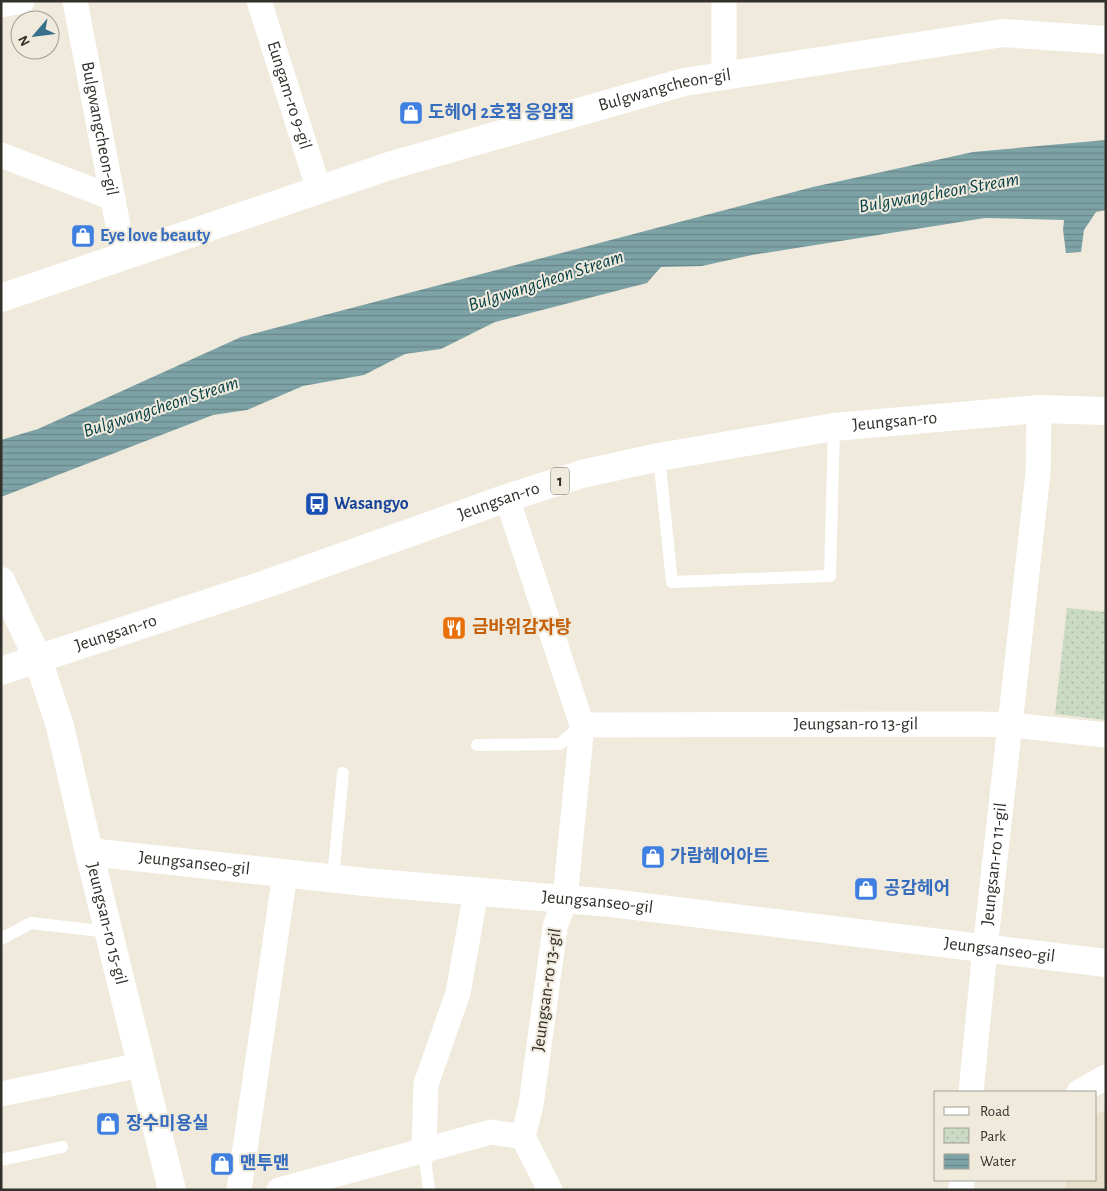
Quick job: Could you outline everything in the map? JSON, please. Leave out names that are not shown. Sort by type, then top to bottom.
[{"type":"street","points":[[1,5],[22,1]]},
{"type":"street","name":"Bulgwangcheon-gil","points":[[74,1],[124,257]]},
{"type":"street","name":"Eungam-ro 9-gil","points":[[258,1],[319,190]]},
{"type":"street","points":[[724,1],[724,76]]},
{"type":"street","name":"Bulgwangcheon-gil","points":[[1,298],[388,166],[674,85],[1004,33],[1106,40]]},
{"type":"street","points":[[1,155],[113,198]]},
{"type":"street","name":"Jeungsan-ro","points":[[1,671],[263,585],[507,498],[582,474],[660,457],[834,427],[1038,409],[1106,412]]},
{"type":"street","name":"Jeungsan-ro 11-gil","points":[[971,1091],[1038,473],[1038,409]]},
{"type":"street","name":"Jeungsan-ro 13-gil","points":[[507,498],[582,725],[565,899],[555,927],[531,1105],[523,1137]]},
{"type":"street","name":"Jeungsan-ro 15-gil","points":[[5,588],[38,659],[60,726],[108,932],[172,1190]]},
{"type":"street","name":"Jeungsan-ro 13-gil","points":[[582,725],[1010,725]]},
{"type":"street","points":[[1010,725],[1106,735]]},
{"type":"street","name":"Jeungsanseo-gil","points":[[89,852],[333,878],[611,902],[1106,963]]},
{"type":"street","points":[[239,1190],[285,873]]},
{"type":"street","points":[[424,1150],[426,1084],[458,993],[476,891]]},
{"type":"street","points":[[1,1094],[141,1065]]},
{"type":"street","points":[[1081,1091],[1106,1077]]},
{"type":"street","points":[[279,1190],[491,1132],[523,1137],[550,1190]]},
{"type":"lane","points":[[660,457],[672,582],[830,576],[834,427]]},
{"type":"lane","points":[[477,745],[560,744],[582,725]]},
{"type":"lane","points":[[333,878],[343,772]]},
{"type":"lane","points":[[1,939],[31,923],[108,932]]},
{"type":"lane","points":[[1,1160],[62,1147]]},
{"type":"lane","points":[[424,1150],[429,1190]]},
{"type":"shaded area","points":[[1106,1110],[1106,1190],[1066,1190],[1066,1181],[1097,1181],[1097,1114]]},
{"type":"green space","points":[[1067,608],[1106,612],[1106,720],[1055,714]]},
{"type":"water","name":"Bulgwangcheon Stream","points":[[1106,140],[1106,210],[1096,212],[1084,230],[1081,252],[1066,253],[1063,230],[1064,220],[985,218],[752,255],[702,266],[661,267],[647,283],[495,322],[441,349],[405,354],[364,375],[303,386],[247,410],[213,415],[1,497],[1,440],[38,429],[241,337],[813,187],[973,152]]},
{"type":"place","name":"도헤어 2호점 응암점","points":[[411,113]]},
{"type":"place","name":"Eye love beauty","points":[[83,236]]},
{"type":"place","name":"Wasangyo","points":[[317,504]]},
{"type":"place","name":"금바위감자탕","points":[[454,628]]},
{"type":"place","name":"가람헤어아트","points":[[653,857]]},
{"type":"place","name":"공감헤어","points":[[866,889]]},
{"type":"place","name":"장수미용실","points":[[108,1124]]},
{"type":"place","name":"맨투맨","points":[[222,1164]]}]
